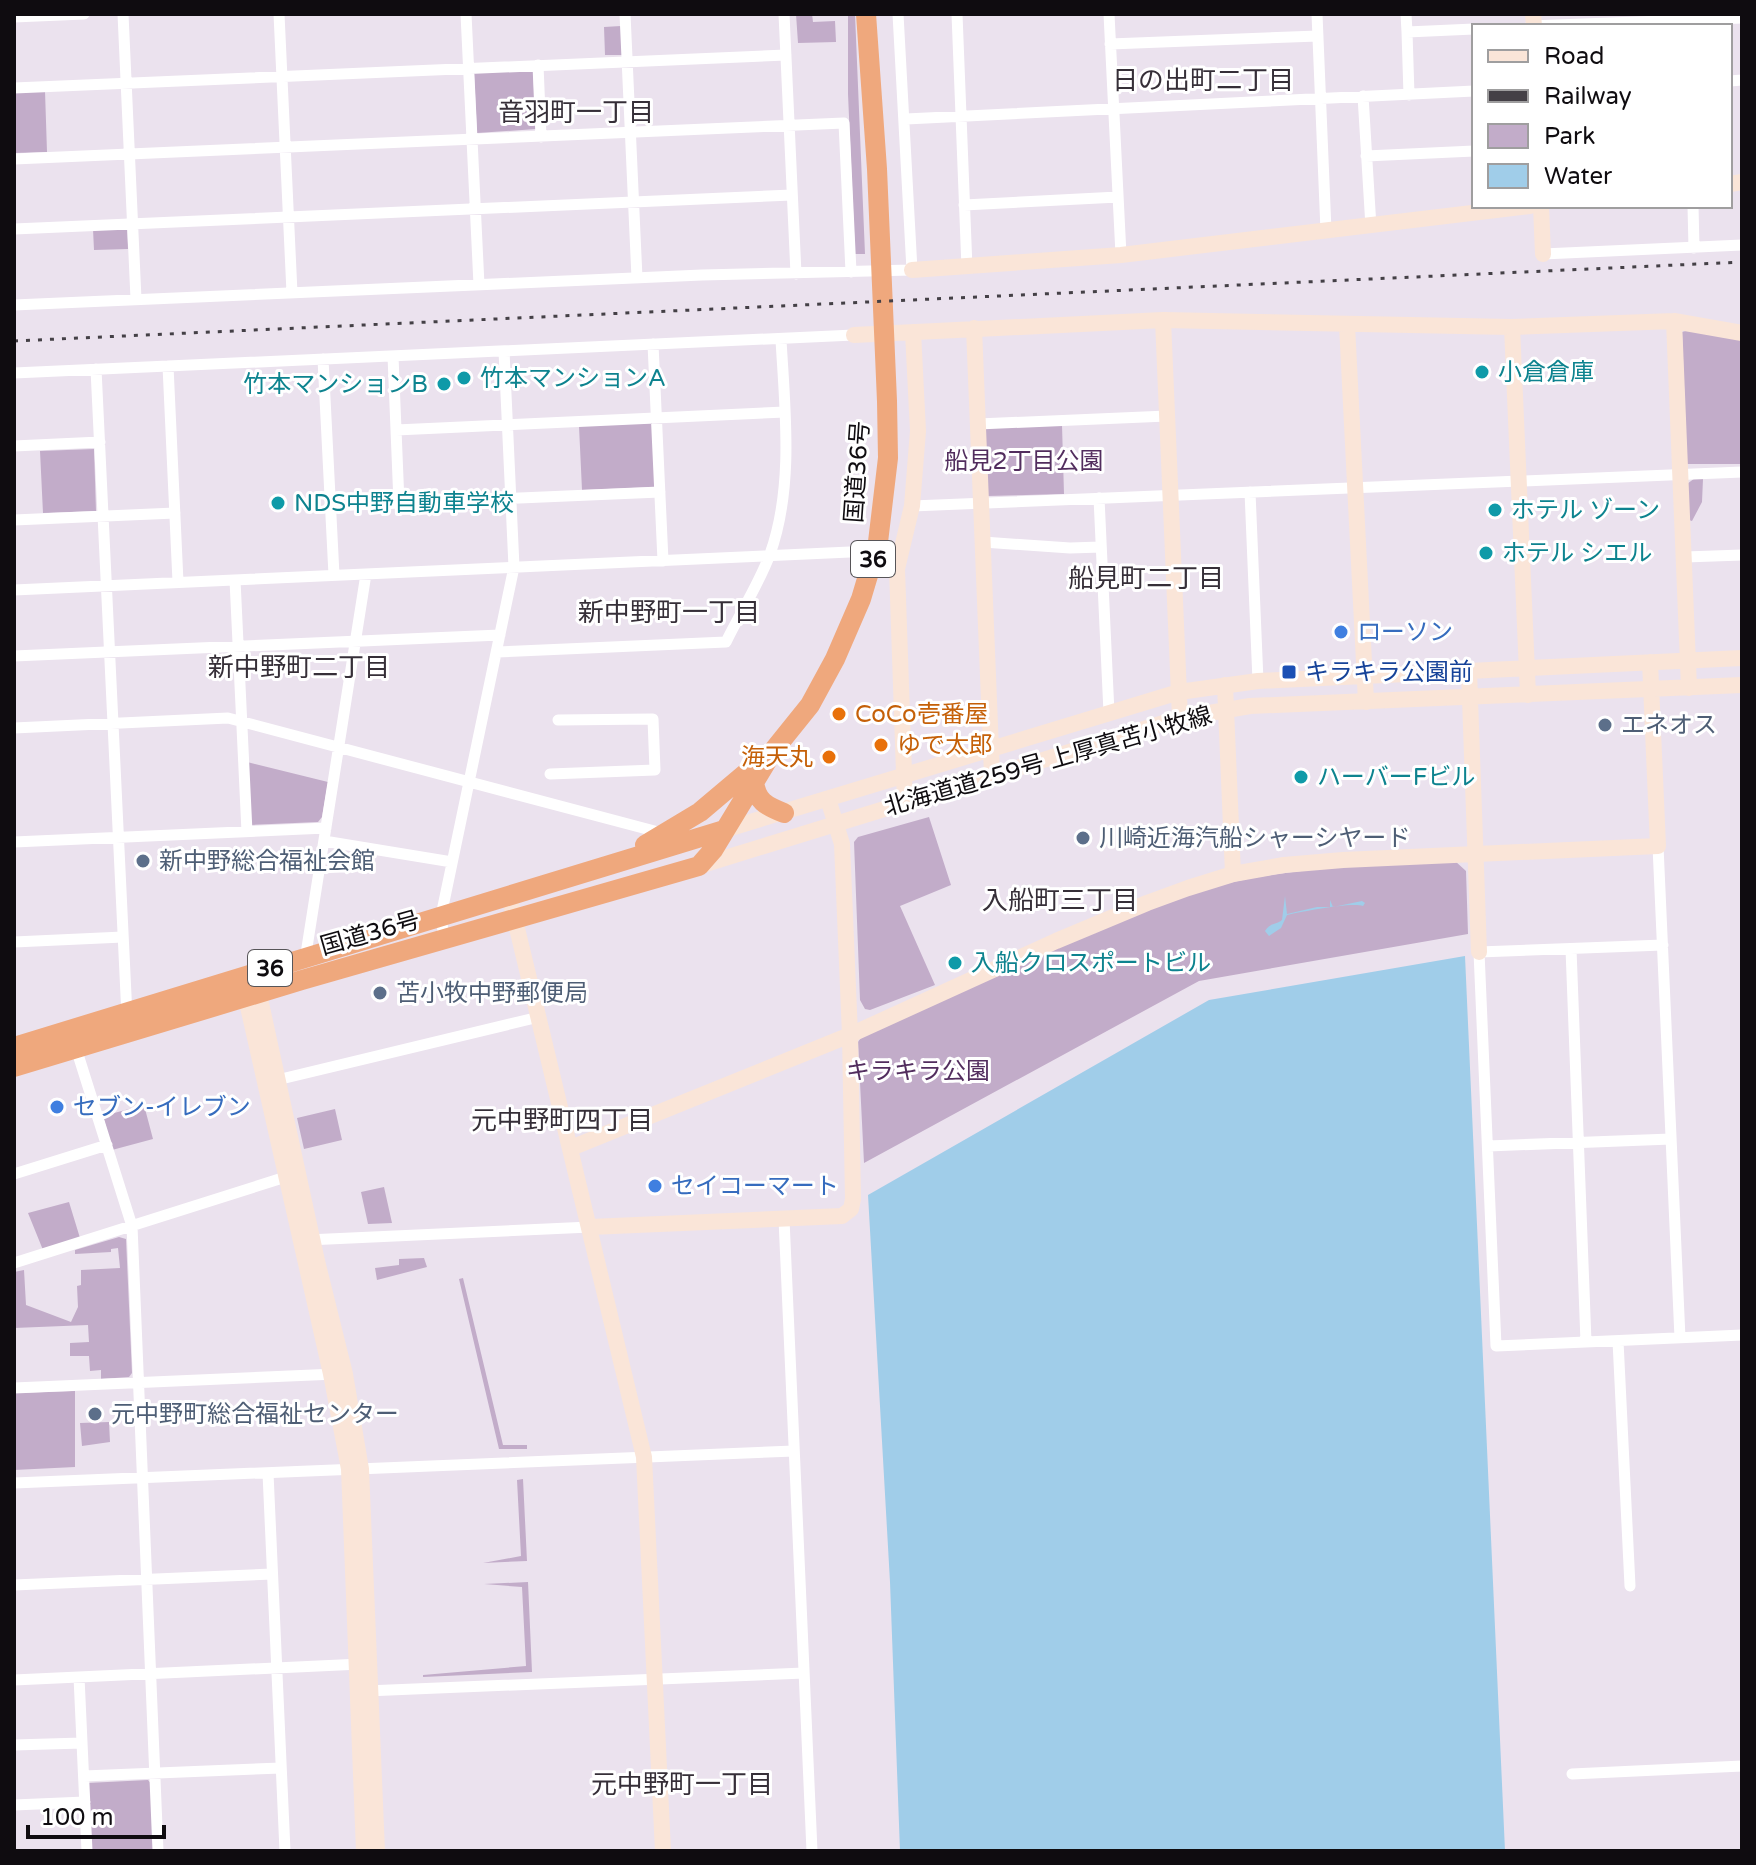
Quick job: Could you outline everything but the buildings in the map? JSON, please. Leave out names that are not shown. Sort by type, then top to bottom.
[{"type":"highway","name":"国道36号","points":[[14,1047],[73,1039],[127,1023],[252,996],[699,866],[773,751],[810,705],[835,659],[861,599],[878,542],[888,458],[877,169],[866,14]]},
{"type":"highway","name":"国道36号","points":[[877,169],[882,75],[879,14]]},
{"type":"highway","name":"国道36号","points":[[603,867],[667,834],[700,812],[773,751]]},
{"type":"highway","points":[[754,781],[755,793],[764,805],[784,813]]},
{"type":"highway","name":"36","points":[[721,833],[715,814],[726,790]]},
{"type":"highway","name":"国道36号","points":[[127,1023],[305,957],[721,833]]},
{"type":"highway","name":"国道36号","points":[[14,1067],[73,1039]]},
{"type":"street","points":[[14,17],[84,14]]},
{"type":"street","points":[[123,14],[136,299]]},
{"type":"street","points":[[279,14],[292,293]]},
{"type":"street","points":[[466,14],[479,285]]},
{"type":"street","points":[[625,14],[637,278]]},
{"type":"street","points":[[784,14],[796,274]]},
{"type":"street","points":[[898,14],[912,270]]},
{"type":"street","points":[[957,14],[967,268]]},
{"type":"street","points":[[1109,14],[1121,255]]},
{"type":"street","points":[[1317,14],[1326,231]]},
{"type":"street","points":[[1406,14],[1409,95]]},
{"type":"street","points":[[1584,24],[1742,18]]},
{"type":"street","points":[[1407,32],[1472,29]]},
{"type":"street","points":[[1110,44],[1318,36]]},
{"type":"street","points":[[14,88],[786,55]]},
{"type":"street","points":[[538,65],[541,137]]},
{"type":"street","points":[[906,119],[1472,91]]},
{"type":"street","points":[[1363,96],[1371,227]]},
{"type":"street","points":[[14,159],[844,123],[851,272]]},
{"type":"street","points":[[1366,156],[1472,151]]},
{"type":"street","points":[[14,229],[792,195]]},
{"type":"street","points":[[964,205],[1118,197]]},
{"type":"street","points":[[14,305],[637,278],[967,268],[1121,255],[1515,208]]},
{"type":"street","points":[[1541,208],[1543,254],[1742,245]]},
{"type":"street","points":[[1693,208],[1694,248]]},
{"type":"street","points":[[1163,320],[1180,718]]},
{"type":"street","points":[[14,373],[1163,320],[1512,327],[1674,321],[1742,333]]},
{"type":"street","points":[[1674,321],[1689,688]]},
{"type":"street","points":[[1347,325],[1366,702]]},
{"type":"street","points":[[1512,327],[1528,695]]},
{"type":"street","points":[[974,328],[992,775]]},
{"type":"street","points":[[905,802],[897,569],[912,506],[918,431],[913,332]]},
{"type":"street","points":[[497,652],[726,642],[770,556],[778,526],[784,492],[785,412],[781,340]]},
{"type":"street","points":[[653,344],[663,561]]},
{"type":"street","points":[[444,939],[441,916],[514,567],[504,351]]},
{"type":"street","points":[[393,356],[399,503]]},
{"type":"street","points":[[323,359],[334,575]]},
{"type":"street","points":[[168,366],[178,582]]},
{"type":"street","points":[[96,369],[127,1023]]},
{"type":"street","points":[[396,430],[785,412]]},
{"type":"street","points":[[978,424],[1167,416]]},
{"type":"street","points":[[14,446],[100,442]]},
{"type":"street","points":[[912,506],[1742,472]]},
{"type":"street","points":[[330,506],[660,492]]},
{"type":"street","points":[[1250,492],[1258,681]]},
{"type":"street","points":[[1099,498],[1109,713]]},
{"type":"street","points":[[14,520],[175,513]]},
{"type":"street","points":[[983,542],[1101,547]]},
{"type":"street","points":[[14,590],[850,552]]},
{"type":"street","points":[[1685,557],[1742,555]]},
{"type":"street","points":[[302,980],[366,574]]},
{"type":"street","points":[[235,580],[247,832]]},
{"type":"street","points":[[14,656],[500,635]]},
{"type":"street","name":"北海道道259号 上厚真苫小牧線","points":[[721,833],[1179,692],[1258,681],[1742,658]]},
{"type":"street","points":[[1650,662],[1680,1338]]},
{"type":"street","points":[[1469,671],[1496,1346],[1742,1335]]},
{"type":"street","points":[[1225,685],[1233,874]]},
{"type":"street","name":"北海道道259号 上厚真苫小牧線","points":[[699,866],[1180,718],[1226,710],[1250,706],[1742,685]]},
{"type":"street","points":[[14,728],[228,718],[468,784],[667,834]]},
{"type":"street","points":[[550,774],[655,770],[653,719],[558,720]]},
{"type":"street","points":[[306,1240],[842,1216],[851,1209],[850,1035],[842,844],[828,799]]},
{"type":"street","points":[[14,842],[247,832],[325,834],[452,862]]},
{"type":"street","points":[[721,833],[744,851]]},
{"type":"street","points":[[571,1148],[850,1035],[1069,936],[1188,888],[1233,874],[1284,865],[1658,846]]},
{"type":"street","points":[[509,895],[644,1457],[663,1851]]},
{"type":"street","points":[[14,942],[123,937]]},
{"type":"street","points":[[1479,952],[1663,945]]},
{"type":"street","points":[[1571,949],[1586,1342]]},
{"type":"street","points":[[247,976],[338,1374],[355,1469],[364,1691],[364,1851]]},
{"type":"street","points":[[252,996],[277,1080],[292,1176]]},
{"type":"street","points":[[277,1080],[539,1017]]},
{"type":"street","points":[[73,1039],[132,1226],[158,1851]]},
{"type":"street","points":[[1488,1146],[1671,1139]]},
{"type":"street","points":[[14,1174],[107,1145]]},
{"type":"street","points":[[14,1263],[292,1176]]},
{"type":"street","points":[[784,1219],[812,1851]]},
{"type":"street","points":[[1618,1341],[1630,1586]]},
{"type":"street","points":[[14,1388],[338,1374]]},
{"type":"street","points":[[14,1483],[794,1451]]},
{"type":"street","points":[[268,1473],[285,1851]]},
{"type":"street","points":[[14,1585],[272,1574]]},
{"type":"street","points":[[14,1680],[363,1664]]},
{"type":"street","points":[[364,1691],[804,1673]]},
{"type":"street","points":[[79,1677],[87,1851]]},
{"type":"street","points":[[364,1691],[377,1851]]},
{"type":"street","points":[[14,1745],[82,1743]]},
{"type":"street","points":[[1572,1774],[1742,1766]]},
{"type":"street","points":[[84,1776],[281,1768]]},
{"type":"street","points":[[14,1805],[85,1802]]},
{"type":"green space","points":[[796,14],[812,14],[813,22],[835,21],[836,42],[798,43]]},
{"type":"green space","points":[[848,14],[855,14],[865,254],[855,254]]},
{"type":"green space","points":[[621,26],[622,55],[605,55],[604,27]]},
{"type":"green space","points":[[533,70],[536,129],[477,133],[474,73]]},
{"type":"green space","points":[[45,91],[47,152],[14,153],[14,92]]},
{"type":"green space","points":[[127,228],[128,249],[94,250],[93,229]]},
{"type":"green space","points":[[1689,330],[1742,339],[1742,464],[1687,464],[1682,332]]},
{"type":"green space","points":[[652,423],[655,487],[582,490],[579,426]]},
{"type":"green space","name":"船見2丁目公園","points":[[1062,425],[1064,494],[987,496],[982,428]]},
{"type":"green space","points":[[94,449],[96,511],[43,513],[40,451]]},
{"type":"green space","points":[[1695,478],[1703,479],[1702,502],[1692,521],[1689,520],[1687,484]]},
{"type":"green space","points":[[247,762],[328,782],[322,817],[318,822],[251,825]]},
{"type":"green space","points":[[929,817],[951,885],[900,906],[935,985],[870,1010],[865,1009],[860,1000],[854,842],[858,837]]},
{"type":"green space","name":"キラキラ公園","points":[[1455,861],[1466,871],[1468,934],[1199,981],[864,1163],[858,1042],[864,1033],[1150,908],[1212,888],[1316,869]]},
{"type":"green space","points":[[144,1105],[153,1139],[112,1150],[103,1116]]},
{"type":"green space","points":[[335,1109],[342,1140],[304,1149],[297,1118]]},
{"type":"green space","points":[[384,1187],[392,1223],[368,1224],[361,1192]]},
{"type":"green space","points":[[69,1202],[80,1238],[43,1250],[28,1213]]},
{"type":"green space","points":[[119,1237],[126,1239],[132,1373],[129,1377],[101,1379],[101,1370],[90,1371],[89,1356],[70,1356],[70,1343],[89,1342],[88,1325],[14,1328],[14,1272],[24,1270],[26,1305],[71,1322],[78,1307],[77,1286],[81,1285],[81,1270],[120,1268],[118,1248],[111,1249],[111,1252],[75,1254],[75,1250]]},
{"type":"green space","points":[[424,1258],[427,1267],[377,1280],[375,1268],[399,1265],[399,1259]]},
{"type":"green space","points":[[463,1278],[503,1445],[527,1445],[527,1449],[499,1449],[459,1279]]},
{"type":"green space","points":[[75,1391],[75,1467],[14,1470],[14,1393]]},
{"type":"green space","points":[[109,1422],[110,1442],[82,1446],[80,1423]]},
{"type":"green space","points":[[523,1479],[527,1561],[483,1563],[521,1556],[517,1480]]},
{"type":"green space","points":[[528,1582],[532,1672],[423,1677],[526,1666],[522,1587],[484,1584]]},
{"type":"green space","points":[[148,1780],[153,1786],[155,1851],[91,1851],[87,1783]]},
{"type":"water","points":[[1285,896],[1287,914],[1330,907],[1330,900],[1333,907],[1287,915],[1281,928],[1269,936],[1265,931],[1267,928],[1282,920]]},
{"type":"water","points":[[1362,901],[1365,903],[1363,906],[1335,907]]},
{"type":"water","points":[[1465,956],[1505,1851],[900,1851],[890,1582],[868,1195],[1209,1000]]},
{"type":"railway","points":[[14,341],[1742,262]]},
{"type":"place","name":"小倉倉庫","points":[[1482,372]]},
{"type":"place","name":"竹本マンションA","points":[[464,378]]},
{"type":"place","name":"竹本マンションB","points":[[444,384]]},
{"type":"place","name":"NDS中野自動車学校","points":[[278,503]]},
{"type":"place","name":"ホテル ゾーン","points":[[1495,510]]},
{"type":"place","name":"ホテル シエル","points":[[1486,553]]},
{"type":"place","name":"ローソン","points":[[1341,632]]},
{"type":"place","name":"キラキラ公園前","points":[[1289,672]]},
{"type":"place","name":"CoCo壱番屋","points":[[839,714]]},
{"type":"place","name":"エネオス","points":[[1605,725]]},
{"type":"place","name":"ゆで太郎","points":[[881,745]]},
{"type":"place","name":"海天丸","points":[[829,757]]},
{"type":"place","name":"ハーバーFビル","points":[[1301,777]]},
{"type":"place","name":"川崎近海汽船シャーシヤード","points":[[1083,838]]},
{"type":"place","name":"新中野総合福祉会館","points":[[143,861]]},
{"type":"place","name":"入船クロスポートビル","points":[[955,963]]},
{"type":"place","name":"苫小牧中野郵便局","points":[[380,993]]},
{"type":"place","name":"セブン-イレブン","points":[[57,1107]]},
{"type":"place","name":"セイコーマート","points":[[655,1186]]},
{"type":"place","name":"元中野町総合福祉センター","points":[[95,1414]]},
{"type":"district","name":"日の出町二丁目","points":[[1203,80]]},
{"type":"district","name":"音羽町一丁目","points":[[576,112]]},
{"type":"district","name":"船見町二丁目","points":[[1146,578]]},
{"type":"district","name":"新中野町一丁目","points":[[669,612]]},
{"type":"district","name":"新中野町二丁目","points":[[299,667]]},
{"type":"district","name":"入船町三丁目","points":[[1060,900]]},
{"type":"district","name":"元中野町四丁目","points":[[562,1120]]},
{"type":"district","name":"元中野町一丁目","points":[[682,1784]]}]
